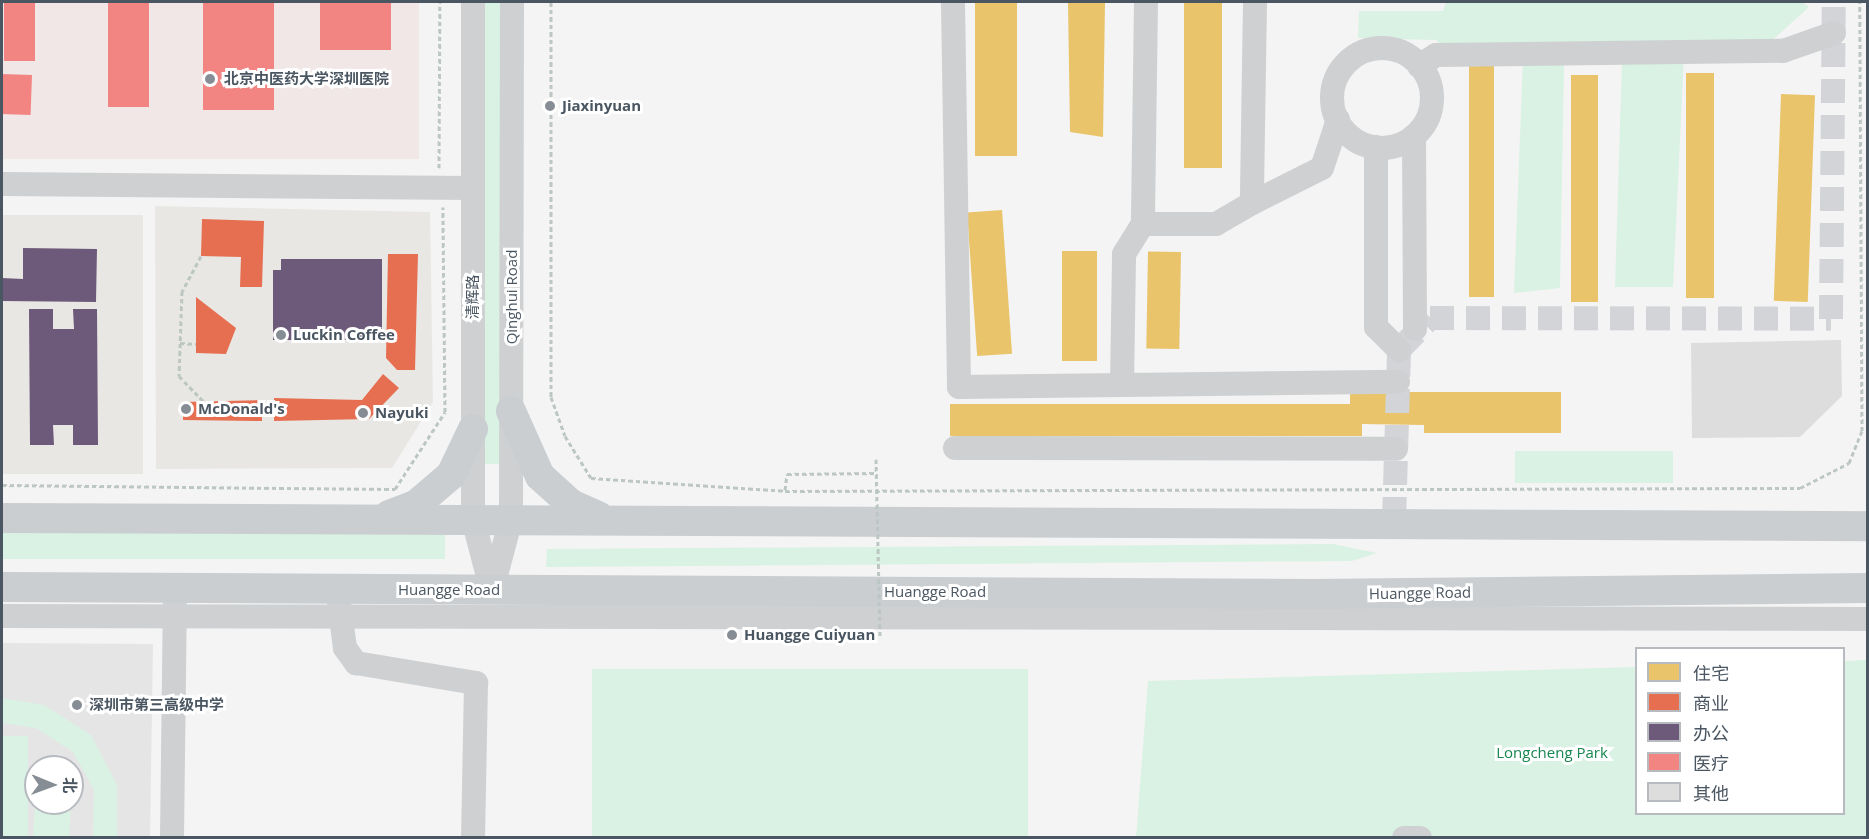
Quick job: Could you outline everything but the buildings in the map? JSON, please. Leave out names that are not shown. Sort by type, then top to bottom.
[{"type":"main road","points":[[511,411],[540,476],[571,504],[607,519]]},
{"type":"main road","points":[[374,518],[407,508],[434,491],[465,454],[473,429]]},
{"type":"main road","points":[[2,518],[1868,526]]},
{"type":"main road","name":"Huangge Road","points":[[2,587],[175,602],[339,603],[492,590],[1312,594],[1868,588]]},
{"type":"street","name":"清辉路","points":[[473,2],[473,519],[492,590]]},
{"type":"street","name":"Qinghui Road","points":[[492,590],[511,519],[512,2]]},
{"type":"street","points":[[953,2],[959,387],[1398,382]]},
{"type":"street","points":[[1122,385],[1124,254],[1143,224],[1146,2]]},
{"type":"street","points":[[1252,203],[1256,2]]},
{"type":"street","points":[[1419,66],[1436,55],[1783,51],[1834,33]]},
{"type":"street","points":[[1143,224],[1216,224],[1252,203],[1323,168],[1338,120],[1334,82],[1354,56],[1386,48],[1419,66],[1431,92],[1430,109],[1414,136],[1415,329]]},
{"type":"street","points":[[1338,120],[1354,139],[1376,147],[1414,136]]},
{"type":"street","points":[[1376,147],[1376,327],[1399,350]]},
{"type":"street","points":[[2,184],[473,188]]},
{"type":"street","points":[[955,448],[1396,448]]},
{"type":"street","points":[[2,616],[175,602],[172,837]]},
{"type":"street","points":[[473,837],[477,683],[356,663],[345,648],[339,603],[1868,619]]},
{"type":"street","points":[[1404,837],[1420,837]]},
{"type":"path","points":[[2,485],[394,489],[445,412],[443,189],[438,165],[440,2]]},
{"type":"path","points":[[551,2],[551,397],[565,436],[591,478],[785,491],[1800,488],[1849,463],[1862,431],[1860,2]]},
{"type":"path","points":[[201,256],[182,291],[179,376],[204,402]]},
{"type":"path","points":[[180,344],[195,344]]},
{"type":"path","points":[[876,459],[880,636]]},
{"type":"path","points":[[785,491],[787,474],[877,473]]},
{"type":"shaded area","name":"北京中医药大学深圳医院","points":[[2,2],[419,2],[419,159],[2,159]]},
{"type":"shaded area","points":[[155,206],[430,212],[433,402],[392,468],[156,469]]},
{"type":"shaded area","points":[[2,215],[143,215],[143,474],[2,474]]},
{"type":"shaded area","name":"深圳市第三高级中学","points":[[2,643],[153,644],[150,837],[2,838]]},
{"type":"green space","points":[[483,2],[503,2],[503,464],[483,464]]},
{"type":"green space","points":[[1446,2],[1802,2],[1809,7],[1747,63],[1684,55],[1673,287],[1615,287],[1622,63],[1564,62],[1560,288],[1514,293],[1523,58],[1452,58],[1436,40],[1358,38],[1359,11],[1443,11]]},
{"type":"green space","points":[[1515,451],[1673,451],[1673,483],[1515,483]]},
{"type":"green space","points":[[2,527],[445,527],[445,559],[2,559]]},
{"type":"green space","points":[[1333,544],[1377,553],[1352,561],[546,567],[547,549]]},
{"type":"green space","name":"Longcheng Park","points":[[1867,660],[1867,837],[1136,838],[1148,681],[1635,667],[1635,815],[1845,815],[1845,661]]},
{"type":"green space","points":[[592,669],[1028,669],[1028,837],[592,837]]},
{"type":"green space","points":[[2,698],[44,705],[91,735],[117,785],[117,837],[93,837],[94,790],[84,772],[84,755],[75,755],[36,728],[2,723]]},
{"type":"green space","points":[[2,736],[28,736],[28,755],[24,755],[24,815],[28,815],[28,837],[2,837]]},
{"type":"green space","points":[[34,815],[70,815],[69,838],[33,837]]},
{"type":"tunnel","points":[[1394,521],[1399,350],[1430,318],[1831,319],[1834,2]]},
{"type":"place","name":"北京中医药大学深圳医院","points":[[210,79]]},
{"type":"place","name":"Jiaxinyuan","points":[[550,106]]},
{"type":"place","name":"Luckin Coffee","points":[[281,335]]},
{"type":"place","name":"McDonald's","points":[[186,409]]},
{"type":"place","name":"Nayuki","points":[[363,413]]},
{"type":"place","name":"Huangge Cuiyuan","points":[[732,635]]},
{"type":"place","name":"深圳市第三高级中学","points":[[77,705]]}]
